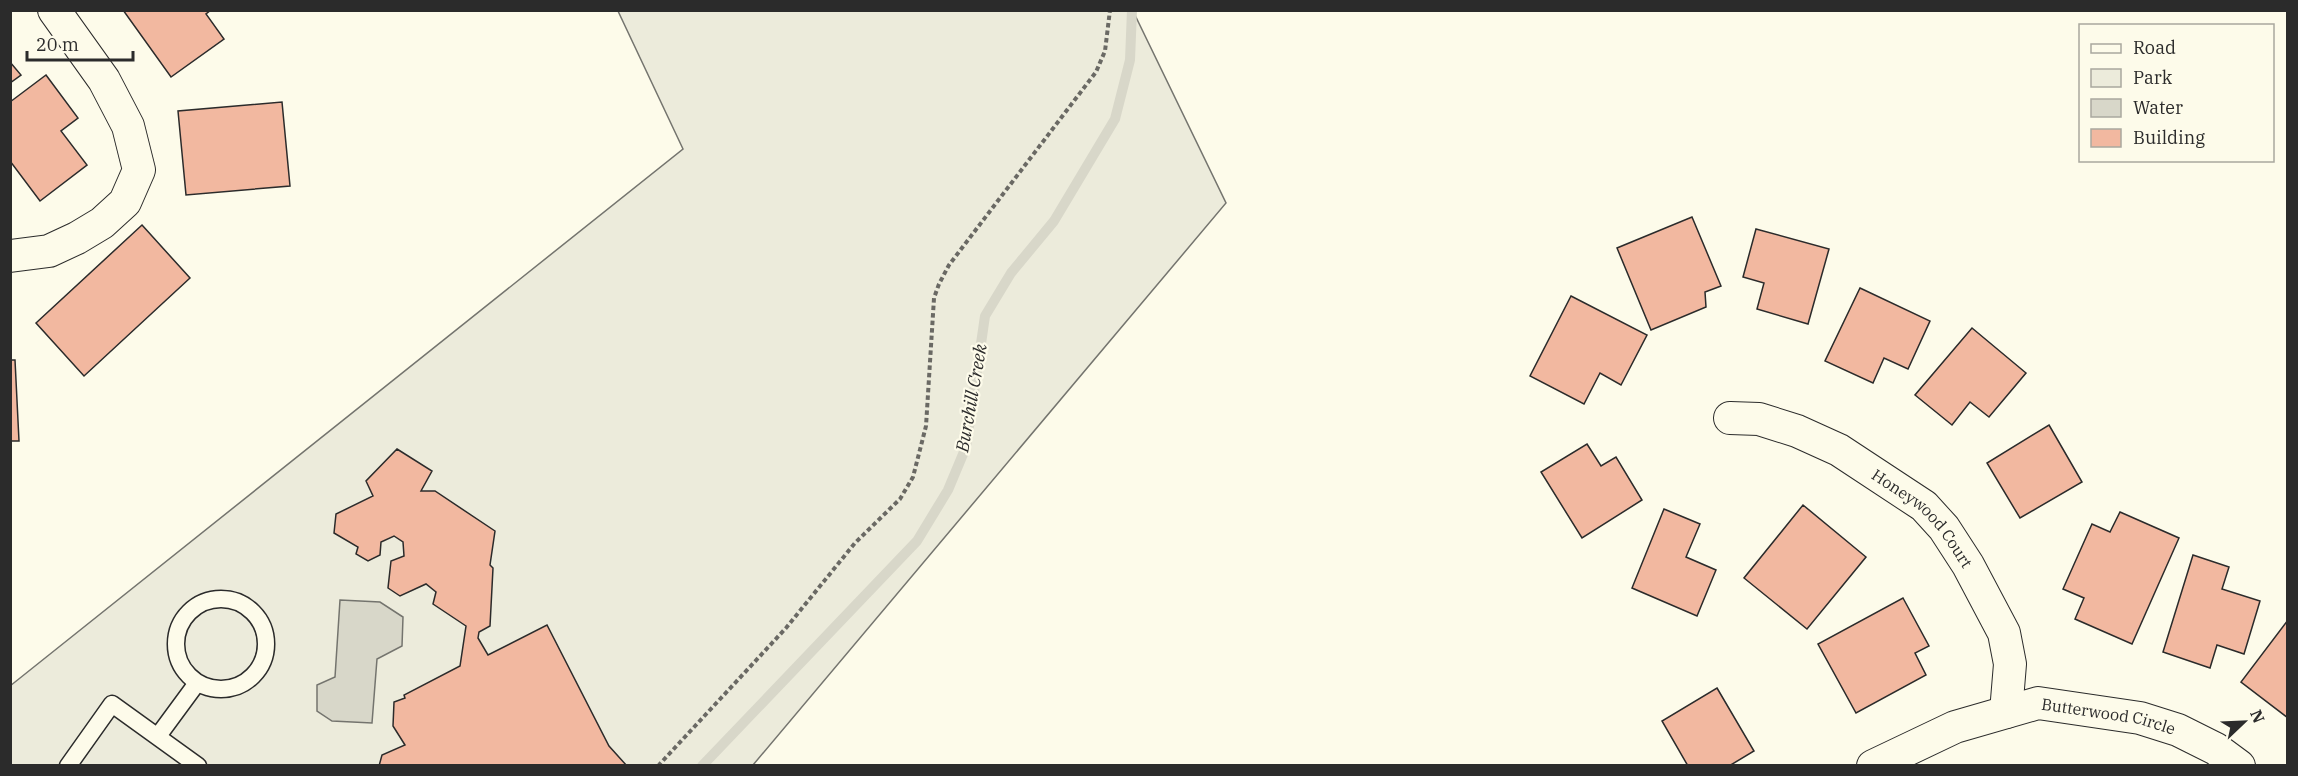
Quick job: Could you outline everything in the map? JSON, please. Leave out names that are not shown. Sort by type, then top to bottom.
[{"type":"street","points":[[10,256],[49,251],[102,223],[125,202],[140,170],[128,126],[104,80],[54,10]]},
{"type":"street","name":"Honeywood Court","points":[[1730,418],[1759,419],[1797,430],[1839,450],[1924,506],[1944,528],[1968,565],[2004,633],[2010,664],[2006,712]]},
{"type":"street","name":"Butterwood Circle","points":[[1873,765],[1955,727],[2038,703],[2140,718],[2178,730],[2216,749],[2239,765]]},
{"type":"lane","points":[[210,599],[228,599],[244,605],[257,617],[265,633],[266,651],[260,668],[247,681],[231,688],[213,689],[197,682],[184,670],[176,654],[176,637],[182,620],[194,607],[210,599]]},
{"type":"lane","points":[[158,736],[197,682]]},
{"type":"lane","points":[[68,765],[112,704],[198,765]]},
{"type":"path","points":[[658,765],[786,628],[855,543],[900,499],[913,477],[926,426],[934,298],[939,284],[949,265],[1096,72],[1105,51],[1110,10]]},
{"type":"green space","points":[[618,11],[1133,11],[1226,203],[753,765],[11,765],[10,686],[683,149]]},
{"type":"water","points":[[340,600],[380,602],[403,617],[402,646],[377,659],[372,723],[332,721],[317,711],[317,685],[335,677]]},
{"type":"building","points":[[123,10],[211,10],[206,14],[224,39],[171,77]]},
{"type":"building","points":[[10,62],[21,75],[10,83]]},
{"type":"building","points":[[46,75],[78,118],[61,131],[87,165],[40,201],[10,161],[10,102]]},
{"type":"building","points":[[282,102],[290,186],[186,195],[178,111]]},
{"type":"building","points":[[1692,217],[1721,286],[1705,292],[1706,307],[1651,330],[1617,248]]},
{"type":"building","points":[[142,225],[190,278],[84,376],[36,323]]},
{"type":"building","points":[[1756,229],[1829,249],[1808,324],[1757,309],[1764,283],[1743,277]]},
{"type":"building","points":[[1860,288],[1930,321],[1908,369],[1884,358],[1873,383],[1825,361]]},
{"type":"building","points":[[1571,296],[1647,335],[1621,385],[1600,373],[1584,404],[1530,376]]},
{"type":"building","points":[[1972,328],[2026,373],[1989,417],[1970,402],[1952,425],[1915,395]]},
{"type":"building","points":[[10,360],[15,360],[19,441],[10,441]]},
{"type":"building","points":[[2049,425],[2082,482],[2020,518],[1987,463]]},
{"type":"building","points":[[1587,444],[1601,466],[1616,457],[1642,500],[1582,538],[1541,472]]},
{"type":"building","points":[[397,449],[432,471],[421,491],[435,491],[495,531],[490,565],[493,568],[490,626],[479,632],[478,638],[488,655],[547,625],[609,746],[627,766],[379,766],[382,755],[405,745],[393,726],[394,702],[460,666],[466,626],[433,604],[436,592],[426,584],[400,596],[388,588],[391,561],[404,556],[403,542],[394,536],[381,542],[380,555],[368,561],[356,554],[358,547],[334,533],[336,514],[373,496],[366,481]]},
{"type":"building","points":[[1803,505],[1866,557],[1807,629],[1744,578]]},
{"type":"building","points":[[1664,509],[1700,524],[1686,557],[1716,570],[1697,616],[1632,588]]},
{"type":"building","points":[[2120,512],[2179,538],[2132,644],[2075,619],[2084,598],[2063,589],[2092,524],[2110,532]]},
{"type":"building","points":[[2193,555],[2229,567],[2222,589],[2260,601],[2244,654],[2217,645],[2210,668],[2163,652]]},
{"type":"building","points":[[1903,598],[1929,646],[1915,653],[1926,675],[1856,713],[1818,644]]},
{"type":"building","points":[[2288,620],[2288,718],[2241,682]]},
{"type":"building","points":[[1717,688],[1754,751],[1729,766],[1688,766],[1662,721]]},
{"type":"waterway","name":"Burchill Creek","points":[[702,766],[917,541],[948,490],[966,447],[985,316],[1011,273],[1054,221],[1115,119],[1130,60],[1132,10]]}]
